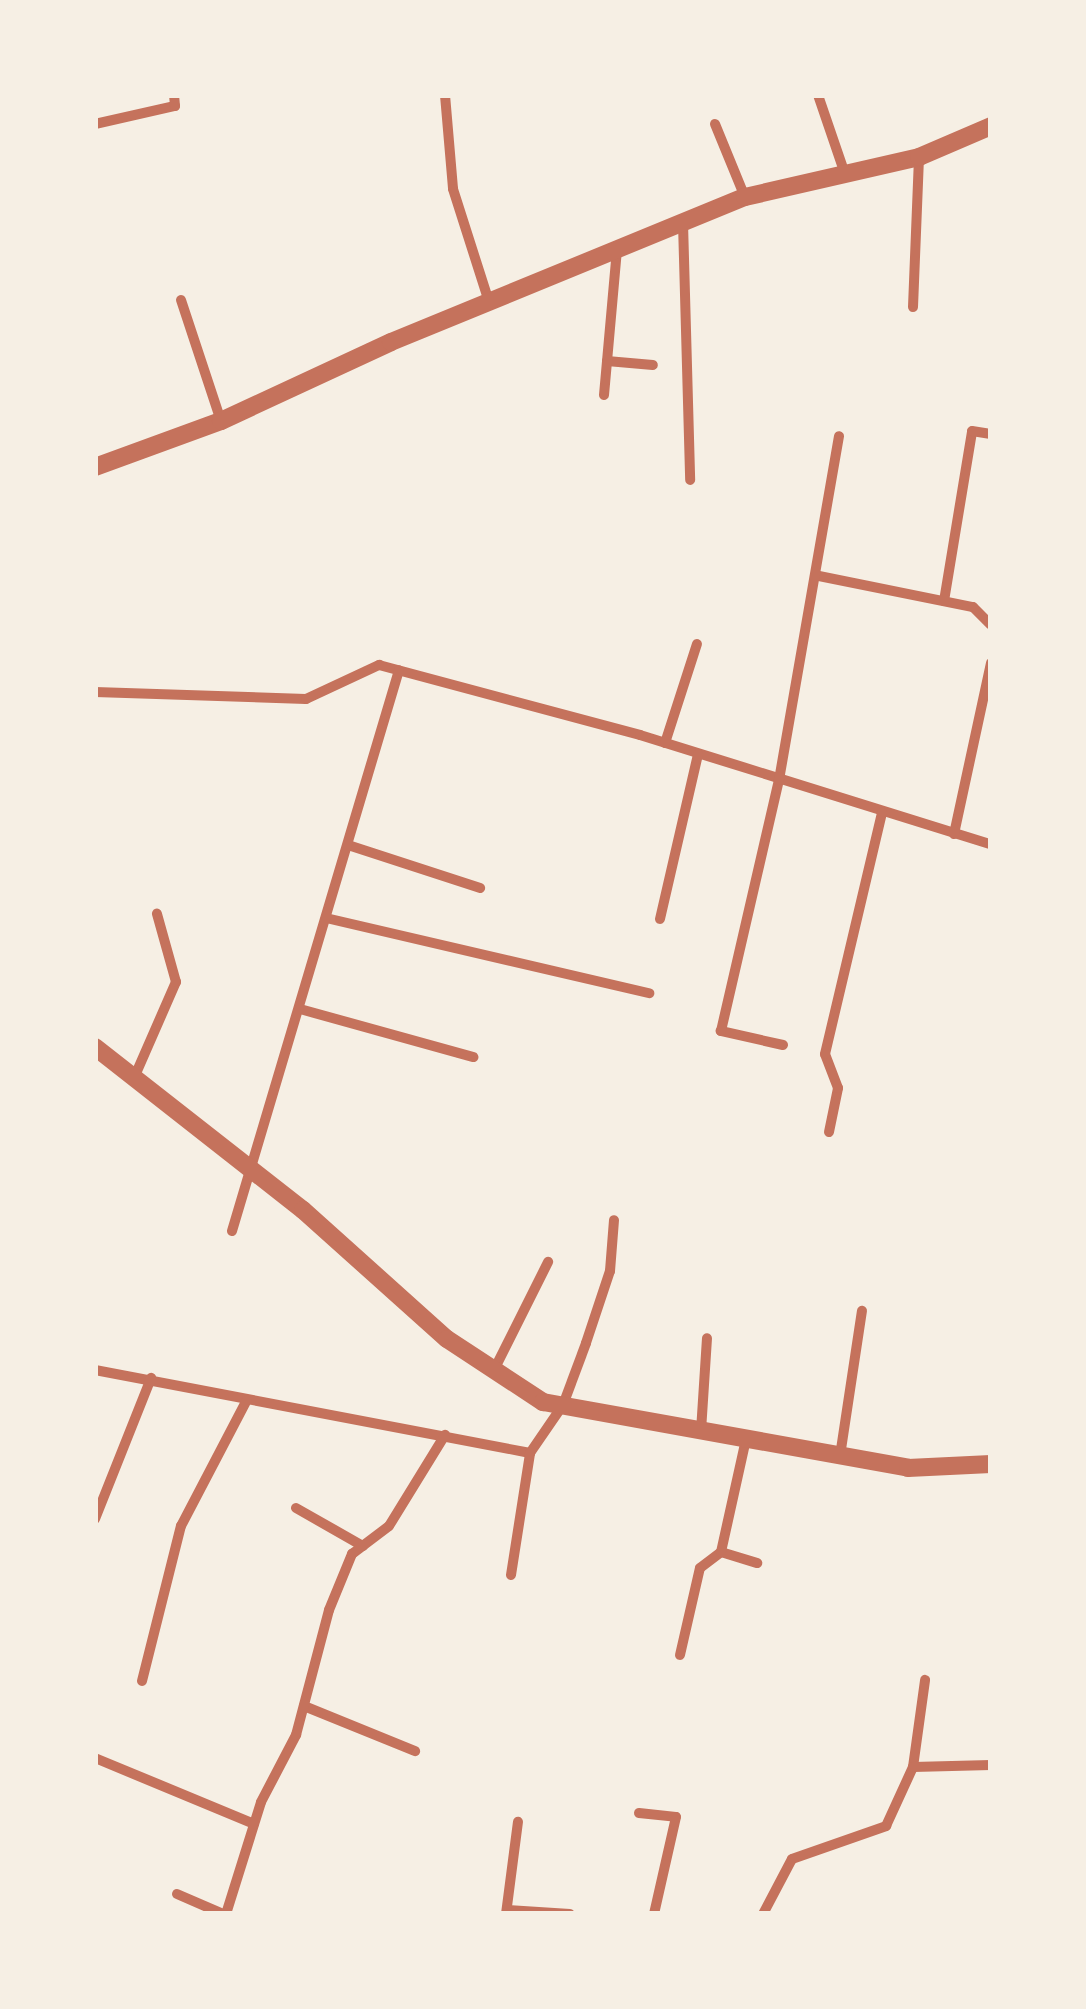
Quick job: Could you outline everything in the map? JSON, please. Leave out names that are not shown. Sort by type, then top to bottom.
[{"type":"street","points":[[95,124],[175,106],[174,95]]},
{"type":"street","points":[[445,95],[452,190],[489,302]]},
{"type":"street","points":[[818,95],[844,174]]},
{"type":"street","points":[[716,124],[746,198]]},
{"type":"street","points":[[95,467],[221,421],[489,302],[746,198],[919,157],[991,126]]},
{"type":"street","points":[[913,307],[919,157]]},
{"type":"street","points":[[682,223],[690,480]]},
{"type":"street","points":[[604,395],[617,250]]},
{"type":"street","points":[[181,300],[221,421]]},
{"type":"street","points":[[607,361],[653,365]]},
{"type":"street","points":[[944,602],[972,431],[991,434]]},
{"type":"street","points":[[783,1045],[721,1031],[779,780],[819,576],[839,436]]},
{"type":"street","points":[[819,576],[973,607],[991,625]]},
{"type":"street","points":[[665,744],[697,644]]},
{"type":"street","points":[[954,834],[991,663]]},
{"type":"street","points":[[95,692],[306,699],[378,665],[665,744],[991,844]]},
{"type":"street","points":[[232,1231],[399,670]]},
{"type":"street","points":[[660,920],[698,754]]},
{"type":"street","points":[[829,1132],[838,1088],[825,1054],[882,812]]},
{"type":"street","points":[[348,845],[480,888]]},
{"type":"street","points":[[134,1078],[176,982],[157,914]]},
{"type":"street","points":[[326,918],[649,993]]},
{"type":"street","points":[[300,1009],[472,1058]]},
{"type":"street","points":[[95,1048],[253,1170],[448,1339],[543,1402],[908,1468],[991,1464]]},
{"type":"street","points":[[511,1575],[530,1453],[563,1406],[610,1272],[614,1220]]},
{"type":"street","points":[[494,1370],[548,1262]]},
{"type":"street","points":[[840,1456],[862,1311]]},
{"type":"street","points":[[701,1431],[707,1338]]},
{"type":"street","points":[[95,1370],[530,1453]]},
{"type":"street","points":[[95,1519],[151,1378]]},
{"type":"street","points":[[142,1681],[180,1526],[247,1400]]},
{"type":"street","points":[[178,1894],[225,1914],[254,1824],[304,1706],[329,1610],[352,1554],[390,1526],[445,1435]]},
{"type":"street","points":[[680,1655],[700,1568],[721,1552],[746,1439]]},
{"type":"street","points":[[296,1508],[363,1546]]},
{"type":"street","points":[[721,1552],[756,1564]]},
{"type":"street","points":[[763,1914],[792,1860],[886,1826],[913,1767],[925,1680]]},
{"type":"street","points":[[304,1706],[415,1751]]},
{"type":"street","points":[[95,1758],[216,1813],[254,1824]]},
{"type":"street","points":[[913,1767],[991,1765]]},
{"type":"street","points":[[639,1813],[676,1817],[654,1914]]},
{"type":"street","points":[[518,1822],[506,1912],[570,1914]]}]
